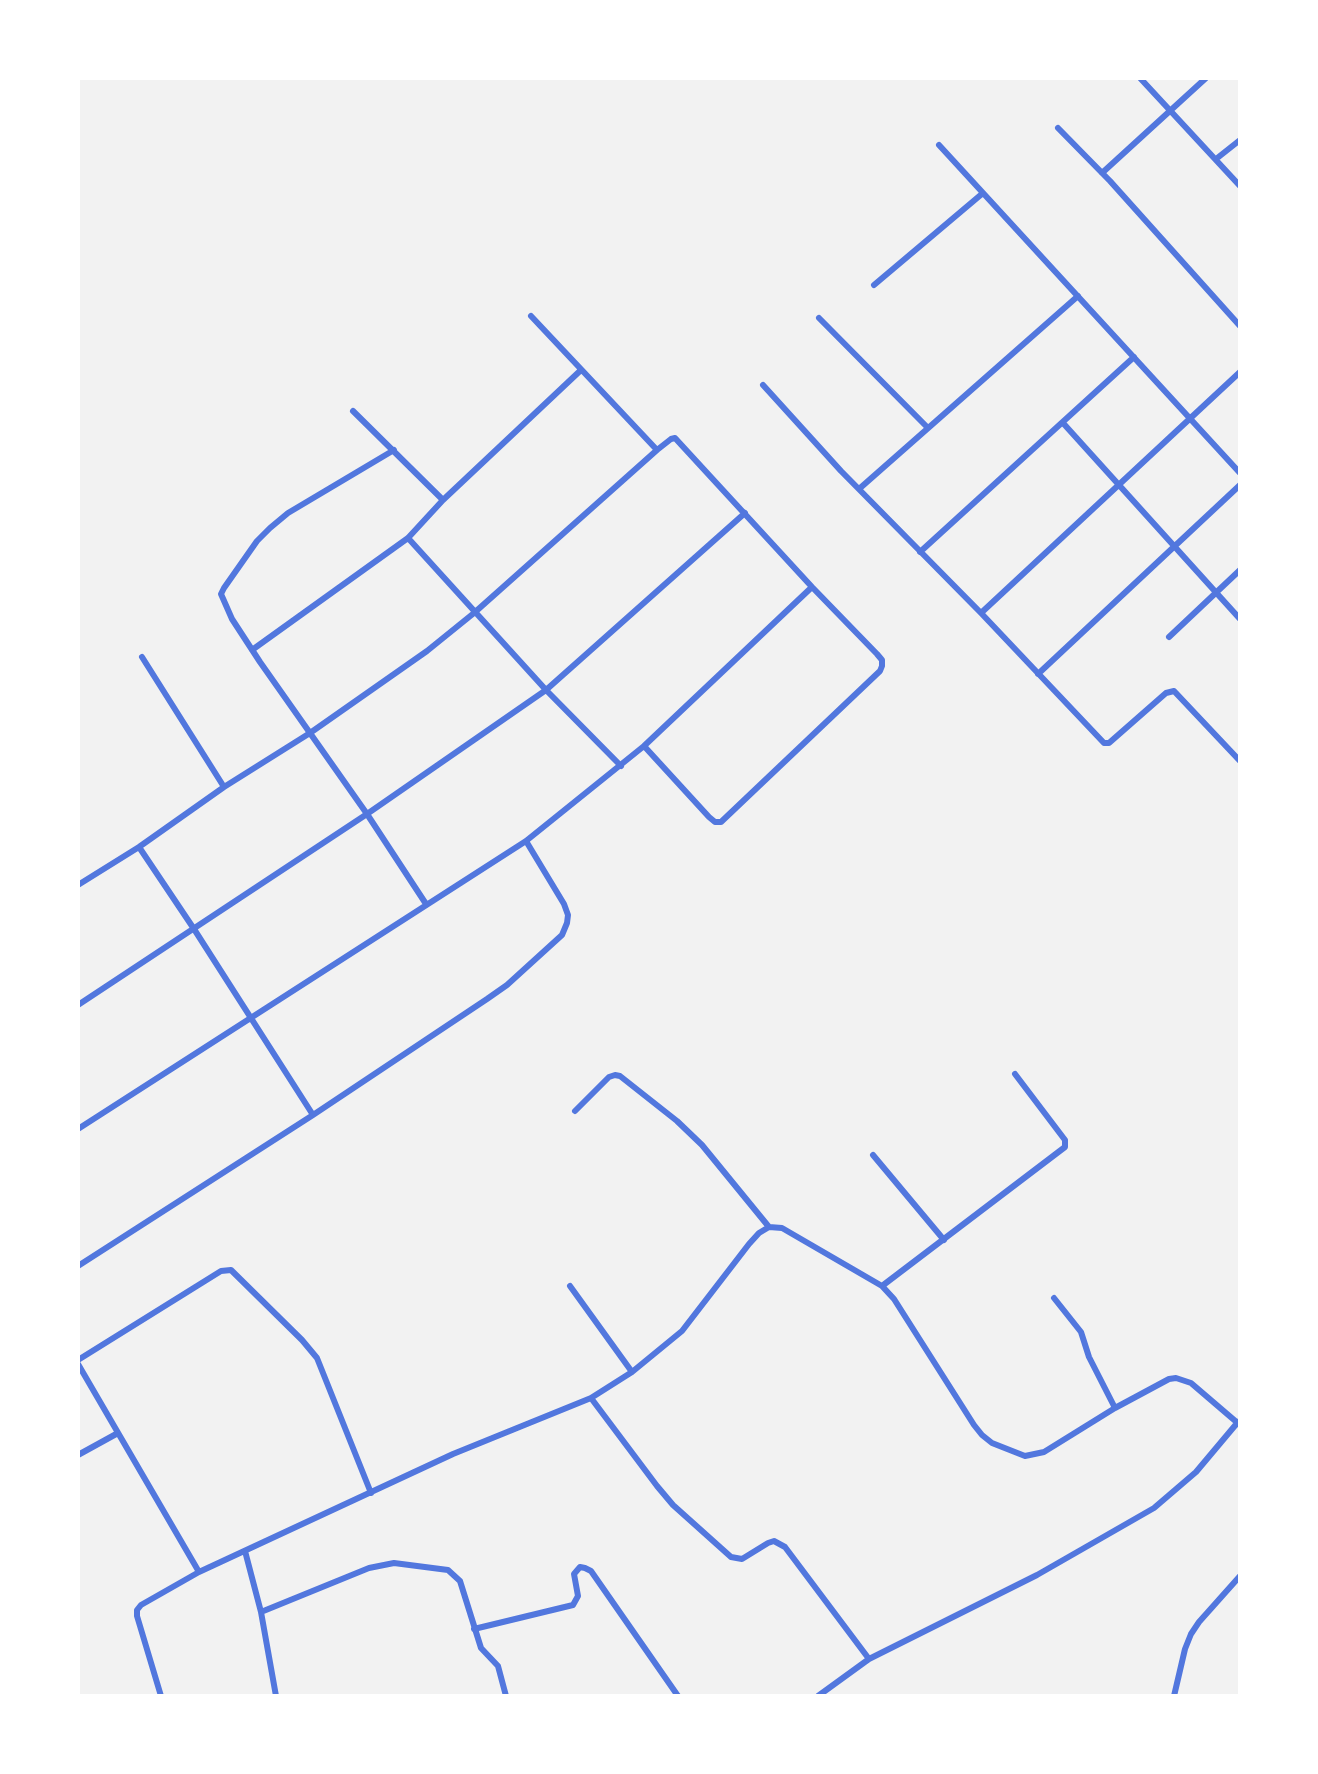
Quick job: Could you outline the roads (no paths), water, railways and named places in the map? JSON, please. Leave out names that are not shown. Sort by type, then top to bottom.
[{"type":"street","points":[[1140,78],[1240,186]]},
{"type":"street","points":[[1102,173],[1206,78]]},
{"type":"street","points":[[1058,128],[1102,173],[1240,326]]},
{"type":"street","points":[[1216,159],[1240,140]]},
{"type":"street","points":[[939,145],[1240,473]]},
{"type":"street","points":[[874,285],[983,193]]},
{"type":"street","points":[[859,489],[1078,296]]},
{"type":"street","points":[[531,315],[657,450]]},
{"type":"street","points":[[819,318],[928,428]]},
{"type":"street","points":[[920,552],[1134,357]]},
{"type":"street","points":[[252,650],[408,538],[443,500],[581,369]]},
{"type":"street","points":[[981,613],[1240,372]]},
{"type":"street","points":[[763,385],[859,489],[1106,744],[1166,693],[1174,691],[1240,761]]},
{"type":"street","points":[[353,411],[443,500]]},
{"type":"street","points":[[1063,423],[1240,619]]},
{"type":"street","points":[[78,885],[310,733],[427,651],[474,613],[671,438],[680,441],[812,587],[877,654],[882,660],[882,666],[879,672],[721,822],[715,822],[709,817],[644,746]]},
{"type":"street","points":[[394,450],[288,513],[257,541],[221,594],[222,600],[252,650],[367,814],[426,904]]},
{"type":"street","points":[[1038,674],[1240,485]]},
{"type":"street","points":[[78,1005],[367,814],[546,690],[745,513]]},
{"type":"street","points":[[408,538],[474,613],[621,766]]},
{"type":"street","points":[[1169,637],[1240,570]]},
{"type":"street","points":[[78,1129],[526,842],[644,746],[812,587]]},
{"type":"street","points":[[142,657],[224,788]]},
{"type":"street","points":[[78,1266],[313,1115],[487,999],[507,985],[562,934],[568,915],[564,904],[526,842]]},
{"type":"street","points":[[139,847],[194,928],[313,1115]]},
{"type":"street","points":[[882,1286],[1065,1148],[1065,1140],[1015,1074]]},
{"type":"street","points":[[575,1111],[609,1077],[620,1076],[677,1121],[702,1145],[769,1227]]},
{"type":"street","points":[[873,1155],[944,1240]]},
{"type":"street","points":[[161,1696],[137,1616],[137,1610],[146,1602],[199,1572],[453,1454],[591,1398],[632,1372],[682,1331],[749,1244],[759,1233],[769,1227],[782,1228],[882,1286],[894,1299],[982,1436],[1017,1454],[1032,1456],[1044,1452],[1115,1408],[1169,1379],[1176,1378],[1191,1383],[1239,1423],[1197,1472],[1154,1508],[1037,1575],[869,1659],[818,1696]]},
{"type":"street","points":[[78,1360],[221,1271],[231,1270],[302,1340],[317,1358],[371,1493]]},
{"type":"street","points":[[570,1286],[632,1372]]},
{"type":"street","points":[[1054,1298],[1081,1332],[1089,1357],[1115,1408]]},
{"type":"street","points":[[78,1364],[199,1572]]},
{"type":"street","points":[[591,1398],[657,1486],[674,1505],[731,1557],[742,1559],[774,1541],[784,1547],[869,1659]]},
{"type":"street","points":[[78,1455],[118,1433]]},
{"type":"street","points":[[245,1551],[261,1612],[276,1696]]},
{"type":"street","points":[[261,1612],[369,1568],[394,1563],[438,1567],[454,1573],[460,1581],[481,1648],[501,1671],[506,1696]]},
{"type":"street","points":[[474,1629],[573,1605],[578,1596],[574,1574],[580,1567],[585,1568],[591,1571],[678,1696]]},
{"type":"street","points":[[1174,1696],[1185,1649],[1191,1634],[1199,1622],[1239,1579]]}]
